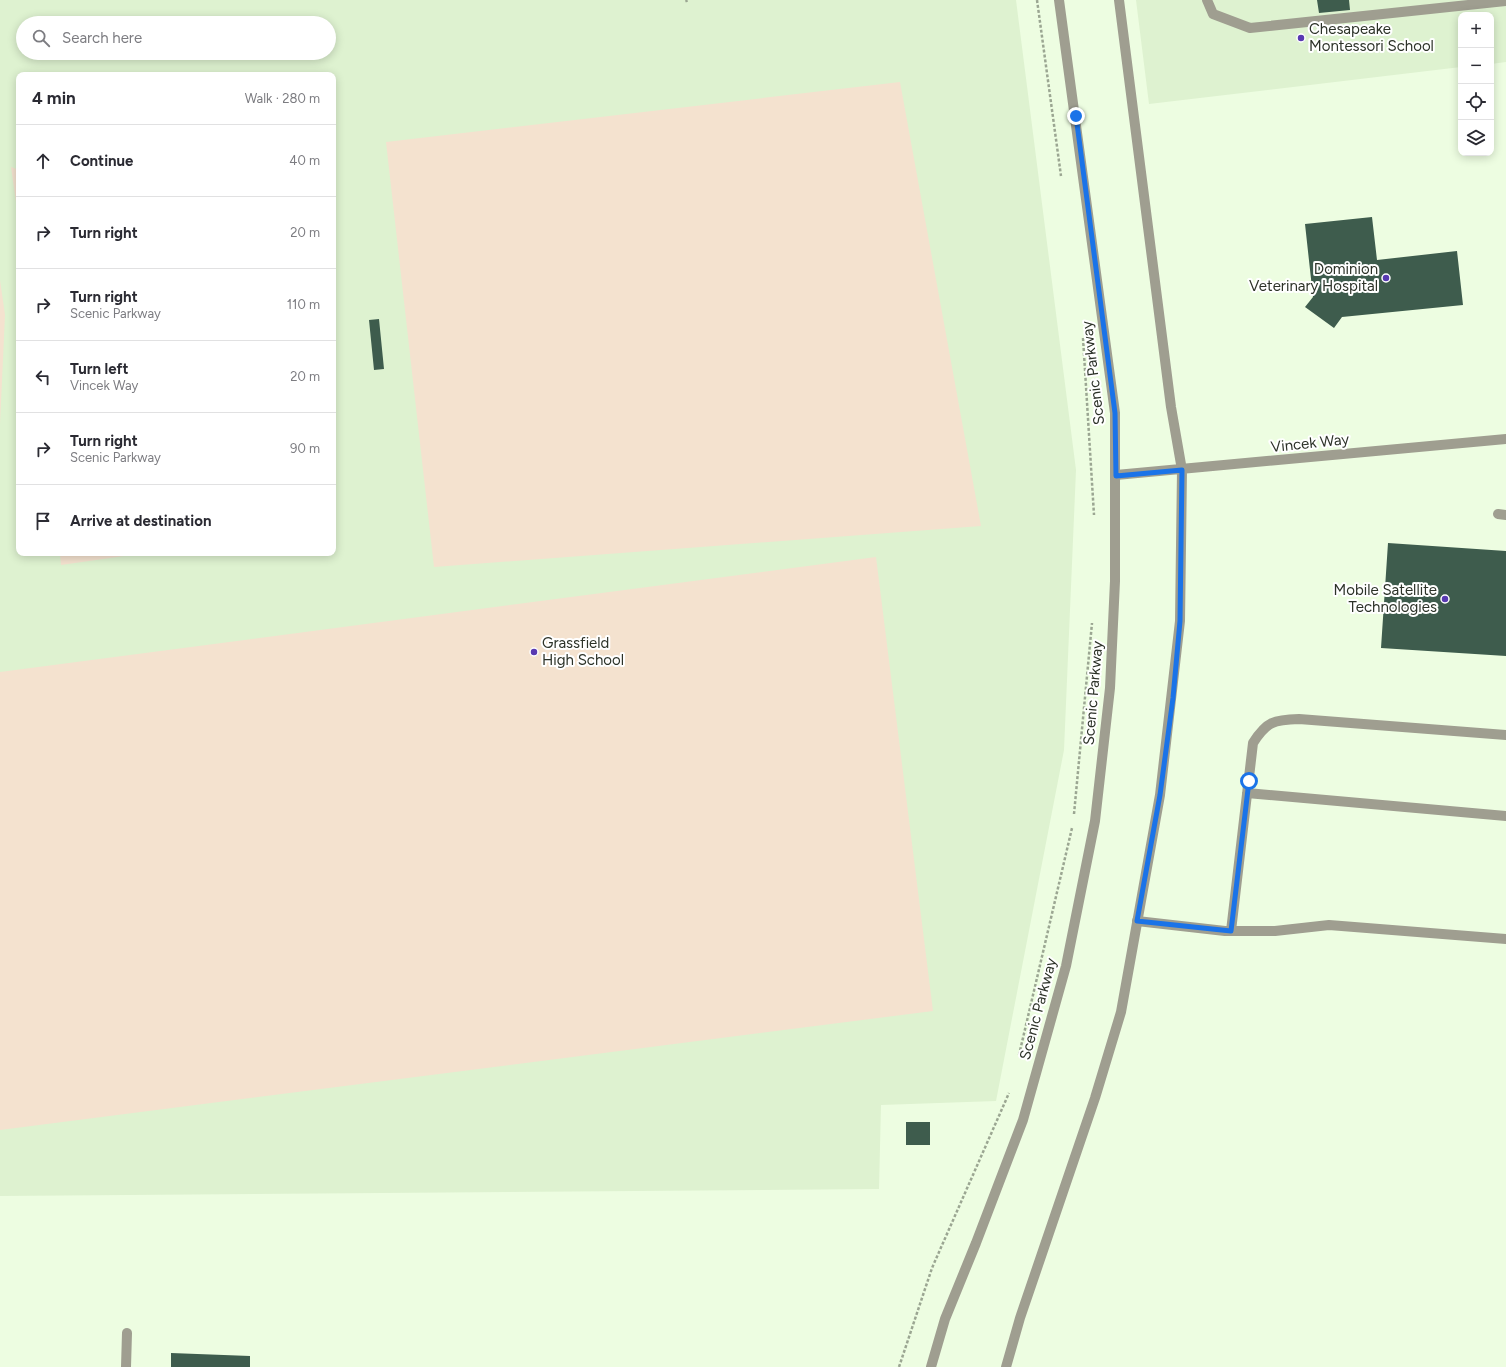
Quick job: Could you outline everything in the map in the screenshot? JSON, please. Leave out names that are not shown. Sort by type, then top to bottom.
[{"type":"street","name":"Scenic Parkway","points":[[930,1367],[944,1319],[976,1243],[1023,1120],[1066,966],[1095,821],[1110,688],[1115,581],[1115,413],[1059,0]]},
{"type":"street","points":[[1006,1367],[1023,1311],[1095,1098],[1121,1012],[1160,795],[1180,621],[1182,470],[1171,407],[1119,0]]},
{"type":"street","points":[[1207,0],[1213,14],[1250,28],[1506,1]]},
{"type":"street","name":"Vincek Way","points":[[1116,476],[1506,439]]},
{"type":"street","points":[[1231,931],[1253,743],[1263,727],[1282,720],[1299,719],[1506,735]]},
{"type":"street","points":[[1247,793],[1506,816]]},
{"type":"street","points":[[1137,921],[1231,931],[1275,931],[1329,925],[1506,939]]},
{"type":"street","points":[[126,1367],[128,1333]]},
{"type":"path","points":[[1037,0],[1062,182]]},
{"type":"path","points":[[1083,337],[1094,520]]},
{"type":"path","points":[[1074,820],[1092,615]]},
{"type":"path","points":[[1017,1063],[1072,827]]},
{"type":"path","points":[[899,1367],[932,1268],[1012,1086]]},
{"type":"shaded area","name":"Grassfield High School","points":[[0,0],[1016,0],[1076,470],[1064,750],[996,1101],[881,1105],[879,1189],[0,1196]]},
{"type":"shaded area","name":"Chesapeake Montessori School","points":[[1136,0],[1506,0],[1506,62],[1494,64],[1494,12],[1458,12],[1458,67],[1149,104]]},
{"type":"shaded area","points":[[900,82],[981,526],[434,567],[386,142]]},
{"type":"shaded area","points":[[11,167],[16,169],[16,202]]},
{"type":"shaded area","points":[[0,280],[5,315],[0,424]]},
{"type":"shaded area","points":[[60,556],[124,556],[61,565]]},
{"type":"shaded area","points":[[876,557],[933,1011],[0,1130],[0,672]]},
{"type":"building","points":[[1317,0],[1349,0],[1350,10],[1319,13]]},
{"type":"building","name":"Dominion Veterinary Hospital","points":[[1372,217],[1377,260],[1457,251],[1463,305],[1342,317],[1334,328],[1305,307],[1313,297],[1305,224]]},
{"type":"building","points":[[379,319],[384,369],[374,370],[369,320]]},
{"type":"building","name":"Mobile Satellite Technologies","points":[[1388,543],[1506,551],[1506,656],[1381,648]]},
{"type":"building","points":[[906,1122],[930,1122],[930,1145],[906,1145]]},
{"type":"building","points":[[171,1353],[250,1356],[250,1367],[171,1367]]},
{"type":"place","name":"Chesapeake Montessori School","points":[[1301,38]]},
{"type":"place","name":"Dominion Veterinary Hospital","points":[[1386,278]]},
{"type":"place","name":"Mobile Satellite Technologies","points":[[1445,599]]},
{"type":"place","name":"Grassfield High School","points":[[534,652]]},
{"type":"route","points":[[1076,116],[1115,413],[1116,476],[1182,470],[1180,621],[1173,698],[1160,795],[1137,921],[1231,931],[1249,781]]}]
